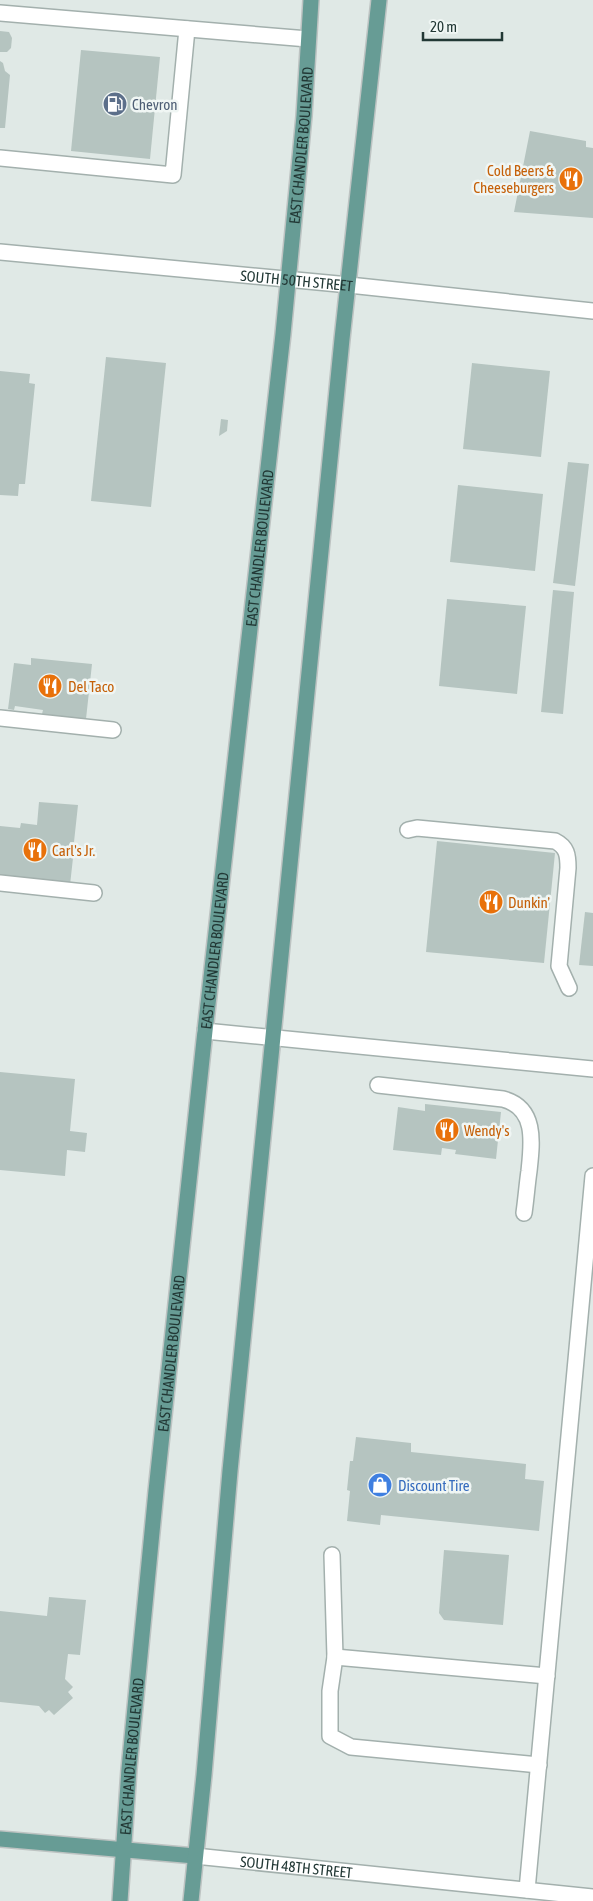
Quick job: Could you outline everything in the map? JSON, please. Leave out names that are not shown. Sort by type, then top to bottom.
[{"type":"main road","name":"EAST CHANDLER BOULEVARD","points":[[120,1901],[130,1759],[154,1511],[205,1031],[281,352],[304,116],[311,0]]},
{"type":"main road","points":[[191,1901],[231,1461],[342,339],[379,0]]},
{"type":"main road","name":"SOUTH 48TH STREET","points":[[0,1839],[195,1856]]},
{"type":"street","points":[[0,13],[308,39]]},
{"type":"street","points":[[0,158],[173,175],[187,29]]},
{"type":"street","name":"SOUTH 50TH STREET","points":[[0,252],[349,285],[593,311]]},
{"type":"street","points":[[0,718],[113,730]]},
{"type":"street","points":[[408,830],[418,828],[555,841],[563,844],[568,854],[568,868],[559,966],[569,988]]},
{"type":"street","points":[[0,883],[94,893]]},
{"type":"street","points":[[205,1031],[593,1069]]},
{"type":"street","points":[[378,1085],[503,1099],[513,1102],[524,1111],[530,1126],[532,1142],[524,1213]]},
{"type":"street","points":[[527,1890],[593,1176]]},
{"type":"street","points":[[332,1555],[335,1657],[330,1691],[330,1736],[351,1747],[539,1765]]},
{"type":"street","points":[[335,1657],[547,1676]]},
{"type":"street","name":"SOUTH 48TH STREET","points":[[195,1856],[593,1897]]},
{"type":"building","points":[[0,31],[9,32],[12,38],[11,48],[7,52],[0,52]]},
{"type":"building","name":"Chevron","points":[[81,50],[160,57],[150,159],[71,151]]},
{"type":"building","points":[[0,61],[3,63],[5,71],[10,75],[5,128],[0,128]]},
{"type":"building","points":[[530,131],[586,141],[586,147],[593,148],[593,218],[514,212]]},
{"type":"building","points":[[106,357],[166,363],[151,507],[91,501]]},
{"type":"building","points":[[472,363],[550,371],[541,457],[463,449]]},
{"type":"building","points":[[0,371],[30,374],[29,383],[35,384],[25,484],[19,484],[18,496],[0,495]]},
{"type":"building","points":[[221,419],[228,420],[227,431],[219,436]]},
{"type":"building","points":[[568,462],[589,464],[575,586],[553,583]]},
{"type":"building","points":[[458,485],[543,494],[535,571],[450,562]]},
{"type":"building","points":[[553,590],[574,592],[563,714],[541,712]]},
{"type":"building","points":[[447,599],[526,606],[517,694],[439,686]]},
{"type":"building","name":"Del Taco","points":[[31,658],[92,664],[86,719],[42,714],[43,710],[15,706],[14,710],[8,709],[14,663],[31,665]]},
{"type":"building","name":"Carl's Jr.","points":[[39,802],[78,805],[74,842],[70,842],[69,857],[73,858],[70,885],[0,878],[0,826],[20,828],[21,823],[37,825]]},
{"type":"building","name":"Dunkin'","points":[[437,841],[555,853],[544,963],[426,952]]},
{"type":"building","points":[[585,912],[593,913],[593,966],[579,965]]},
{"type":"building","points":[[0,1072],[75,1079],[70,1131],[87,1133],[85,1152],[67,1150],[65,1176],[0,1170]]},
{"type":"building","name":"Wendy's","points":[[425,1104],[501,1112],[496,1159],[455,1154],[456,1150],[442,1148],[441,1155],[393,1150],[398,1107],[425,1111]]},
{"type":"building","points":[[356,1437],[411,1443],[411,1452],[526,1464],[525,1479],[544,1481],[539,1531],[381,1515],[380,1525],[347,1521],[350,1491],[347,1490],[350,1461],[353,1461]]},
{"type":"building","points":[[444,1550],[509,1555],[503,1625],[444,1620],[439,1613]]},
{"type":"building","points":[[49,1597],[86,1600],[80,1655],[68,1654],[65,1679],[73,1687],[68,1692],[73,1698],[54,1715],[49,1710],[45,1713],[39,1706],[0,1702],[0,1611],[47,1616]]},
{"type":"place","name":"Chevron","points":[[115,104]]},
{"type":"place","name":"Cold Beers & Cheeseburgers","points":[[571,179]]},
{"type":"place","name":"Del Taco","points":[[50,686]]},
{"type":"place","name":"Carl's Jr.","points":[[35,850]]},
{"type":"place","name":"Dunkin'","points":[[491,902]]},
{"type":"place","name":"Wendy's","points":[[447,1130]]},
{"type":"place","name":"Discount Tire","points":[[380,1485]]}]
